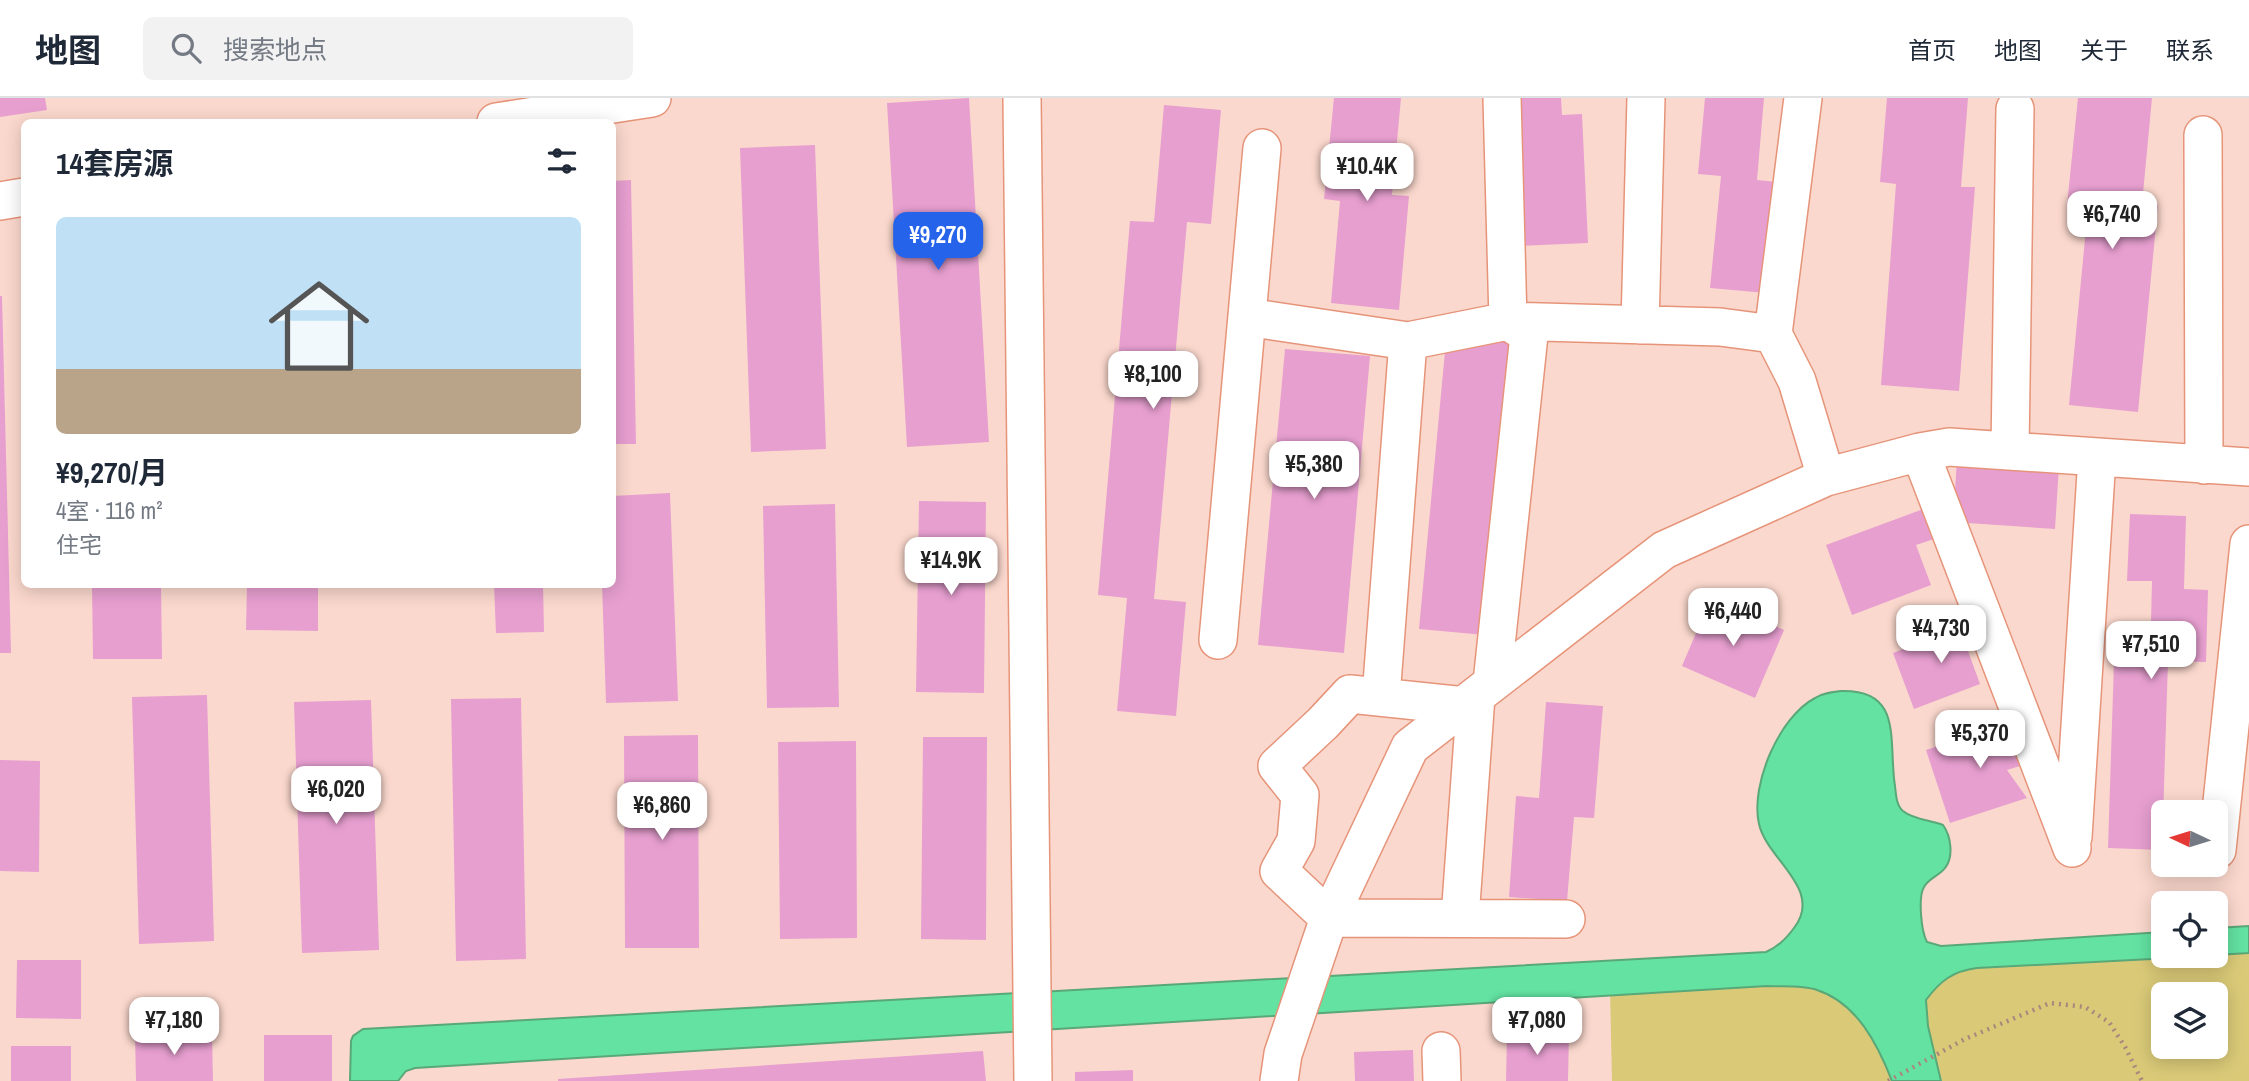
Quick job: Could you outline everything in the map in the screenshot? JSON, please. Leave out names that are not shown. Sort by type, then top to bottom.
[{"type":"street","points":[[516,119],[652,98]]},
{"type":"street","points":[[1022,98],[1033,1081]]},
{"type":"street","points":[[1502,98],[1508,321]]},
{"type":"street","points":[[1640,325],[1646,98]]},
{"type":"street","points":[[1803,98],[1773,334],[1797,381],[1826,477]]},
{"type":"street","points":[[2010,451],[2015,109]]},
{"type":"street","points":[[2203,135],[2204,465]]},
{"type":"street","points":[[1218,640],[1262,148]]},
{"type":"street","points":[[0,201],[21,198]]},
{"type":"street","points":[[1247,317],[1408,341],[1508,321],[1720,327],[1773,334]]},
{"type":"street","points":[[1460,918],[1478,695],[1529,335],[1508,321]]},
{"type":"street","points":[[1381,697],[1408,341]]},
{"type":"street","points":[[1281,1068],[1329,918],[1410,747],[1664,550],[1826,477],[1949,447],[2249,467]]},
{"type":"street","points":[[1920,452],[2072,848],[2097,457]]},
{"type":"street","points":[[2222,800],[2249,544]]},
{"type":"street","points":[[1478,695],[1381,697],[1350,694],[1277,766],[1300,795],[1296,841],[1279,871],[1329,918],[1566,919]]},
{"type":"path","points":[[1888,1081],[1965,1039],[2050,1003],[2085,1007],[2109,1022],[2125,1046],[2142,1081]]},
{"type":"shaded area","points":[[1831,692],[1861,693],[1875,699],[1884,709],[1889,721],[1899,806],[1912,816],[1943,825],[1948,835],[1948,863],[1943,871],[1926,884],[1922,892],[1921,914],[1927,942],[1941,946],[2151,933],[2151,959],[1977,968],[1954,974],[1936,987],[1926,1000],[1928,1026],[1941,1081],[1892,1081],[1873,1040],[1844,1005],[1811,988],[1767,986],[415,1068],[406,1071],[398,1081],[350,1081],[351,1041],[353,1036],[363,1029],[1766,952],[1782,942],[1794,928],[1801,914],[1802,900],[1798,887],[1772,850],[1759,824],[1757,808],[1763,772],[1779,736],[1790,720],[1815,698]]},
{"type":"shaded area","points":[[2249,926],[2249,953],[2228,954],[2228,927]]},
{"type":"shaded area","points":[[2249,953],[2249,1081],[1612,1081],[1610,989],[2151,959],[2151,968],[2228,968],[2228,954]]},
{"type":"building","points":[[0,98],[45,98],[47,110],[0,117]]},
{"type":"building","points":[[969,98],[989,442],[907,447],[887,103]]},
{"type":"building","points":[[1334,98],[1401,98],[1392,195],[1409,196],[1399,310],[1331,303],[1340,201],[1324,199]]},
{"type":"building","points":[[1510,98],[1561,98],[1562,115],[1582,114],[1588,243],[1516,246]]},
{"type":"building","points":[[1705,98],[1764,98],[1757,180],[1777,182],[1766,293],[1710,288],[1721,176],[1698,174]]},
{"type":"building","points":[[1887,98],[1968,98],[1961,187],[1975,187],[1959,391],[1881,385],[1896,184],[1880,182]]},
{"type":"building","points":[[2078,98],[2152,98],[2142,204],[2158,205],[2138,412],[2069,405],[2088,208],[2067,205]]},
{"type":"building","points":[[1164,105],[1221,110],[1211,224],[1187,222],[1154,599],[1186,602],[1176,716],[1117,711],[1127,598],[1098,595],[1130,221],[1154,222]]},
{"type":"building","points":[[815,145],[826,449],[751,452],[740,148]]},
{"type":"building","points":[[631,180],[636,444],[616,444],[616,181]]},
{"type":"building","points":[[2,296],[11,653],[0,653]]},
{"type":"building","points":[[1447,330],[1514,337],[1485,635],[1419,629]]},
{"type":"building","points":[[1285,349],[1370,356],[1344,653],[1258,645]]},
{"type":"building","points":[[1957,459],[2059,466],[2055,529],[1953,522]]},
{"type":"building","points":[[670,493],[678,701],[606,703],[602,588],[616,588],[616,496]]},
{"type":"building","points":[[919,501],[986,502],[984,693],[916,692]]},
{"type":"building","points":[[835,504],[839,707],[767,708],[763,506]]},
{"type":"building","points":[[1926,508],[1937,538],[1916,545],[1931,585],[1852,615],[1826,545]]},
{"type":"building","points":[[2130,514],[2186,516],[2184,589],[2208,590],[2206,662],[2168,661],[2164,800],[2151,800],[2151,850],[2108,848],[2114,661],[2150,662],[2152,581],[2127,581]]},
{"type":"building","points":[[92,588],[161,588],[162,659],[93,659]]},
{"type":"building","points":[[247,588],[318,588],[318,631],[246,630]]},
{"type":"building","points":[[494,588],[543,588],[544,632],[496,633]]},
{"type":"building","points":[[1711,598],[1784,630],[1755,698],[1682,666]]},
{"type":"building","points":[[1980,620],[1989,643],[1968,651],[1980,684],[1914,709],[1893,653]]},
{"type":"building","points":[[207,695],[214,941],[139,944],[132,697]]},
{"type":"building","points":[[521,698],[526,959],[456,961],[451,699]]},
{"type":"building","points":[[371,700],[379,950],[302,953],[294,702]]},
{"type":"building","points":[[1546,702],[1603,706],[1594,818],[1574,817],[1567,901],[1509,897],[1516,796],[1539,798]]},
{"type":"building","points":[[2019,719],[2033,762],[2007,770],[2027,798],[1950,823],[1926,750]]},
{"type":"building","points":[[698,735],[699,948],[625,948],[624,736]]},
{"type":"building","points":[[923,737],[987,737],[986,940],[921,939]]},
{"type":"building","points":[[856,741],[857,938],[780,939],[778,742]]},
{"type":"building","points":[[0,760],[40,761],[39,872],[0,871]]},
{"type":"building","points":[[17,960],[81,960],[81,1019],[16,1018]]},
{"type":"building","points":[[212,1033],[213,1081],[136,1081],[135,1034]]},
{"type":"building","points":[[1507,1033],[1569,1034],[1568,1081],[1506,1081]]},
{"type":"building","points":[[264,1035],[332,1035],[332,1081],[264,1081]]},
{"type":"building","points":[[11,1046],[71,1046],[71,1081],[11,1081]]},
{"type":"building","points":[[1413,1050],[1414,1081],[1355,1081],[1354,1052]]},
{"type":"building","points":[[983,1051],[986,1081],[558,1081],[558,1079]]},
{"type":"building","points":[[1133,1070],[1133,1081],[1075,1081],[1075,1072]]}]
